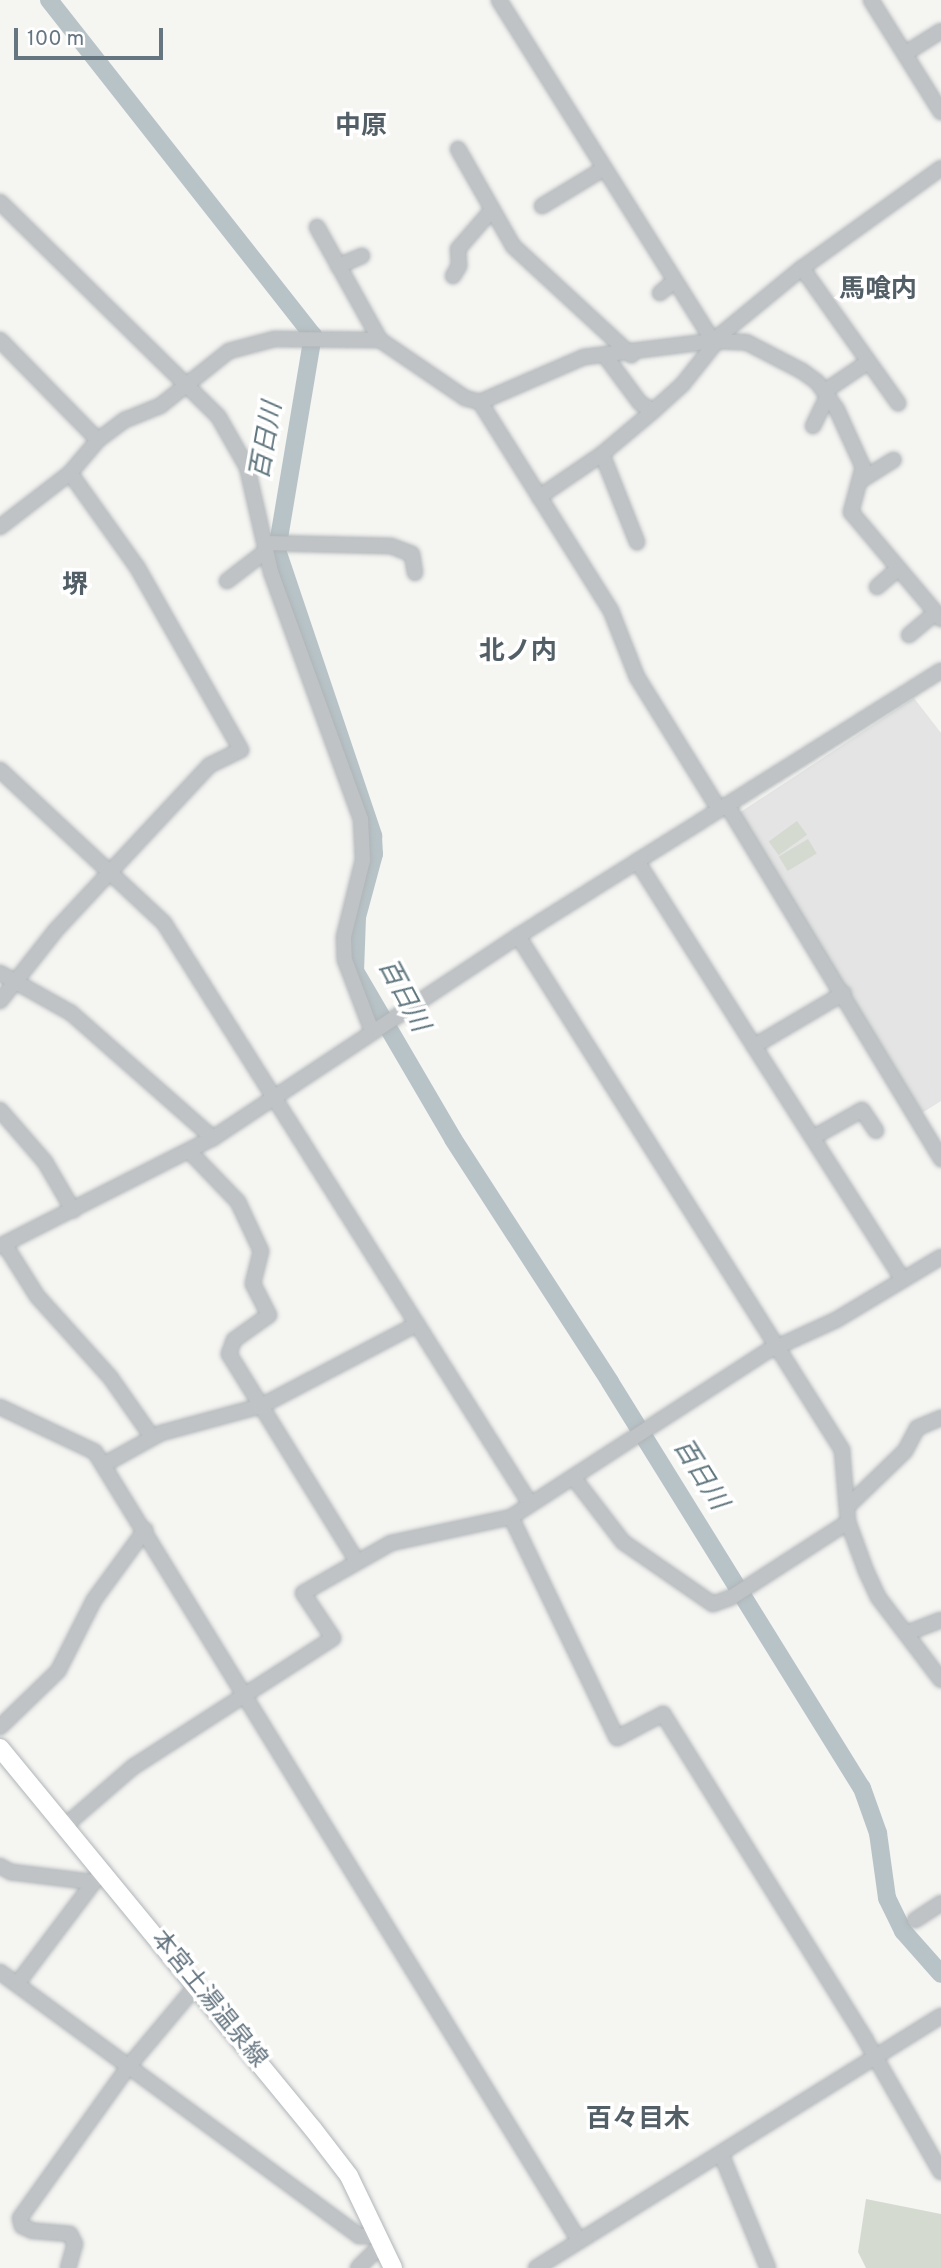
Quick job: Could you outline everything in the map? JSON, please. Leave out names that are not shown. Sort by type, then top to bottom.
[{"type":"main road","name":"本宮土湯温泉線","points":[[0,1748],[65,1825],[97,1876],[196,1986],[349,2176],[393,2268]]},
{"type":"street","points":[[499,0],[674,282],[715,341]]},
{"type":"street","points":[[871,0],[941,112]]},
{"type":"street","points":[[906,53],[941,31]]},
{"type":"street","points":[[458,149],[513,246],[631,355]]},
{"type":"street","points":[[540,497],[602,454],[653,411],[682,385],[715,341],[802,268],[941,168]]},
{"type":"street","points":[[542,206],[603,169]]},
{"type":"street","points":[[0,202],[218,416],[272,545],[361,819],[363,860],[344,937],[345,960],[375,1029]]},
{"type":"street","points":[[453,276],[459,266],[458,249],[491,211]]},
{"type":"street","points":[[317,227],[380,340],[437,382],[480,402],[611,611],[637,677],[844,993],[941,1159]]},
{"type":"street","points":[[338,266],[362,256]]},
{"type":"street","points":[[802,268],[898,403]]},
{"type":"street","points":[[660,292],[674,282]]},
{"type":"street","points":[[0,340],[98,440]]},
{"type":"street","points":[[0,527],[70,473],[98,440],[187,387],[202,370],[237,347],[256,341],[380,340]]},
{"type":"street","points":[[480,402],[565,363],[715,341],[735,340],[758,347],[802,371],[827,393],[863,467],[863,479],[852,512],[938,616],[909,635]]},
{"type":"street","points":[[606,357],[640,403],[653,411]]},
{"type":"street","points":[[813,426],[827,393],[868,362]]},
{"type":"street","points":[[602,454],[637,542]]},
{"type":"street","points":[[863,479],[893,460]]},
{"type":"street","points":[[0,1001],[111,873],[210,765],[241,750],[137,568],[70,473]]},
{"type":"street","points":[[227,581],[272,545],[391,545],[412,554],[415,573]]},
{"type":"street","points":[[877,587],[898,569]]},
{"type":"street","points":[[152,1437],[110,1377],[37,1296],[2,1245],[213,1138],[518,936],[941,671]]},
{"type":"street","points":[[0,770],[163,923],[529,1502]]},
{"type":"street","points":[[637,861],[903,1280]]},
{"type":"street","points":[[518,936],[842,1450],[848,1522],[878,1597],[941,1680]]},
{"type":"street","points":[[0,973],[71,1013],[213,1138]]},
{"type":"street","points":[[754,1046],[844,993]]},
{"type":"street","points":[[0,1110],[45,1162],[73,1210]]},
{"type":"street","points":[[814,1138],[862,1110],[876,1131]]},
{"type":"street","points":[[189,1151],[238,1202],[261,1251],[253,1284],[269,1315],[234,1340],[229,1354],[356,1560]]},
{"type":"street","points":[[65,1825],[133,1767],[333,1639],[303,1593],[356,1560],[422,1534],[472,1528],[511,1517],[529,1502],[573,1477],[776,1347],[836,1321],[941,1257]]},
{"type":"street","points":[[103,1465],[152,1437],[261,1406],[415,1325]]},
{"type":"street","points":[[0,1407],[95,1452],[578,2239]]},
{"type":"street","points":[[848,1506],[905,1451],[917,1427],[941,1418]]},
{"type":"street","points":[[573,1477],[623,1542],[713,1604],[738,1593],[848,1522]]},
{"type":"street","points":[[511,1517],[617,1738],[663,1714],[941,2172]]},
{"type":"street","points":[[0,1727],[58,1671],[94,1600],[145,1530]]},
{"type":"street","points":[[907,1633],[941,1620]]},
{"type":"street","points":[[0,1866],[11,1872],[97,1876]]},
{"type":"street","points":[[16,1984],[97,1876]]},
{"type":"street","points":[[915,1920],[941,1903]]},
{"type":"street","points":[[0,1972],[359,2236],[380,2240],[358,2268]]},
{"type":"street","points":[[68,2268],[75,2244],[70,2234],[33,2231],[22,2226],[20,2218],[128,2067],[196,1986]]},
{"type":"street","points":[[536,2268],[578,2239],[721,2154],[941,2016]]},
{"type":"street","points":[[721,2154],[738,2206],[768,2268]]},
{"type":"shaded area","points":[[914,698],[941,733],[941,1101],[922,1113],[739,813]]},
{"type":"shaded area","points":[[797,821],[807,835],[779,855],[769,842]]},
{"type":"shaded area","points":[[808,839],[817,854],[788,871],[779,857]]},
{"type":"shaded area","points":[[866,2199],[941,2214],[941,2268],[866,2268],[858,2252]]},
{"type":"waterway","name":"百日川","points":[[49,0],[313,335],[277,550],[373,836],[374,854],[357,917],[355,971],[453,1139],[610,1382],[862,1788],[878,1833],[887,1898],[903,1931],[941,1974]]},
{"type":"district","name":"中原","points":[[361,128]]},
{"type":"district","name":"馬喰内","points":[[878,291]]},
{"type":"district","name":"堺","points":[[75,587]]},
{"type":"district","name":"北ノ内","points":[[518,653]]},
{"type":"district","name":"百々目木","points":[[638,2121]]}]
